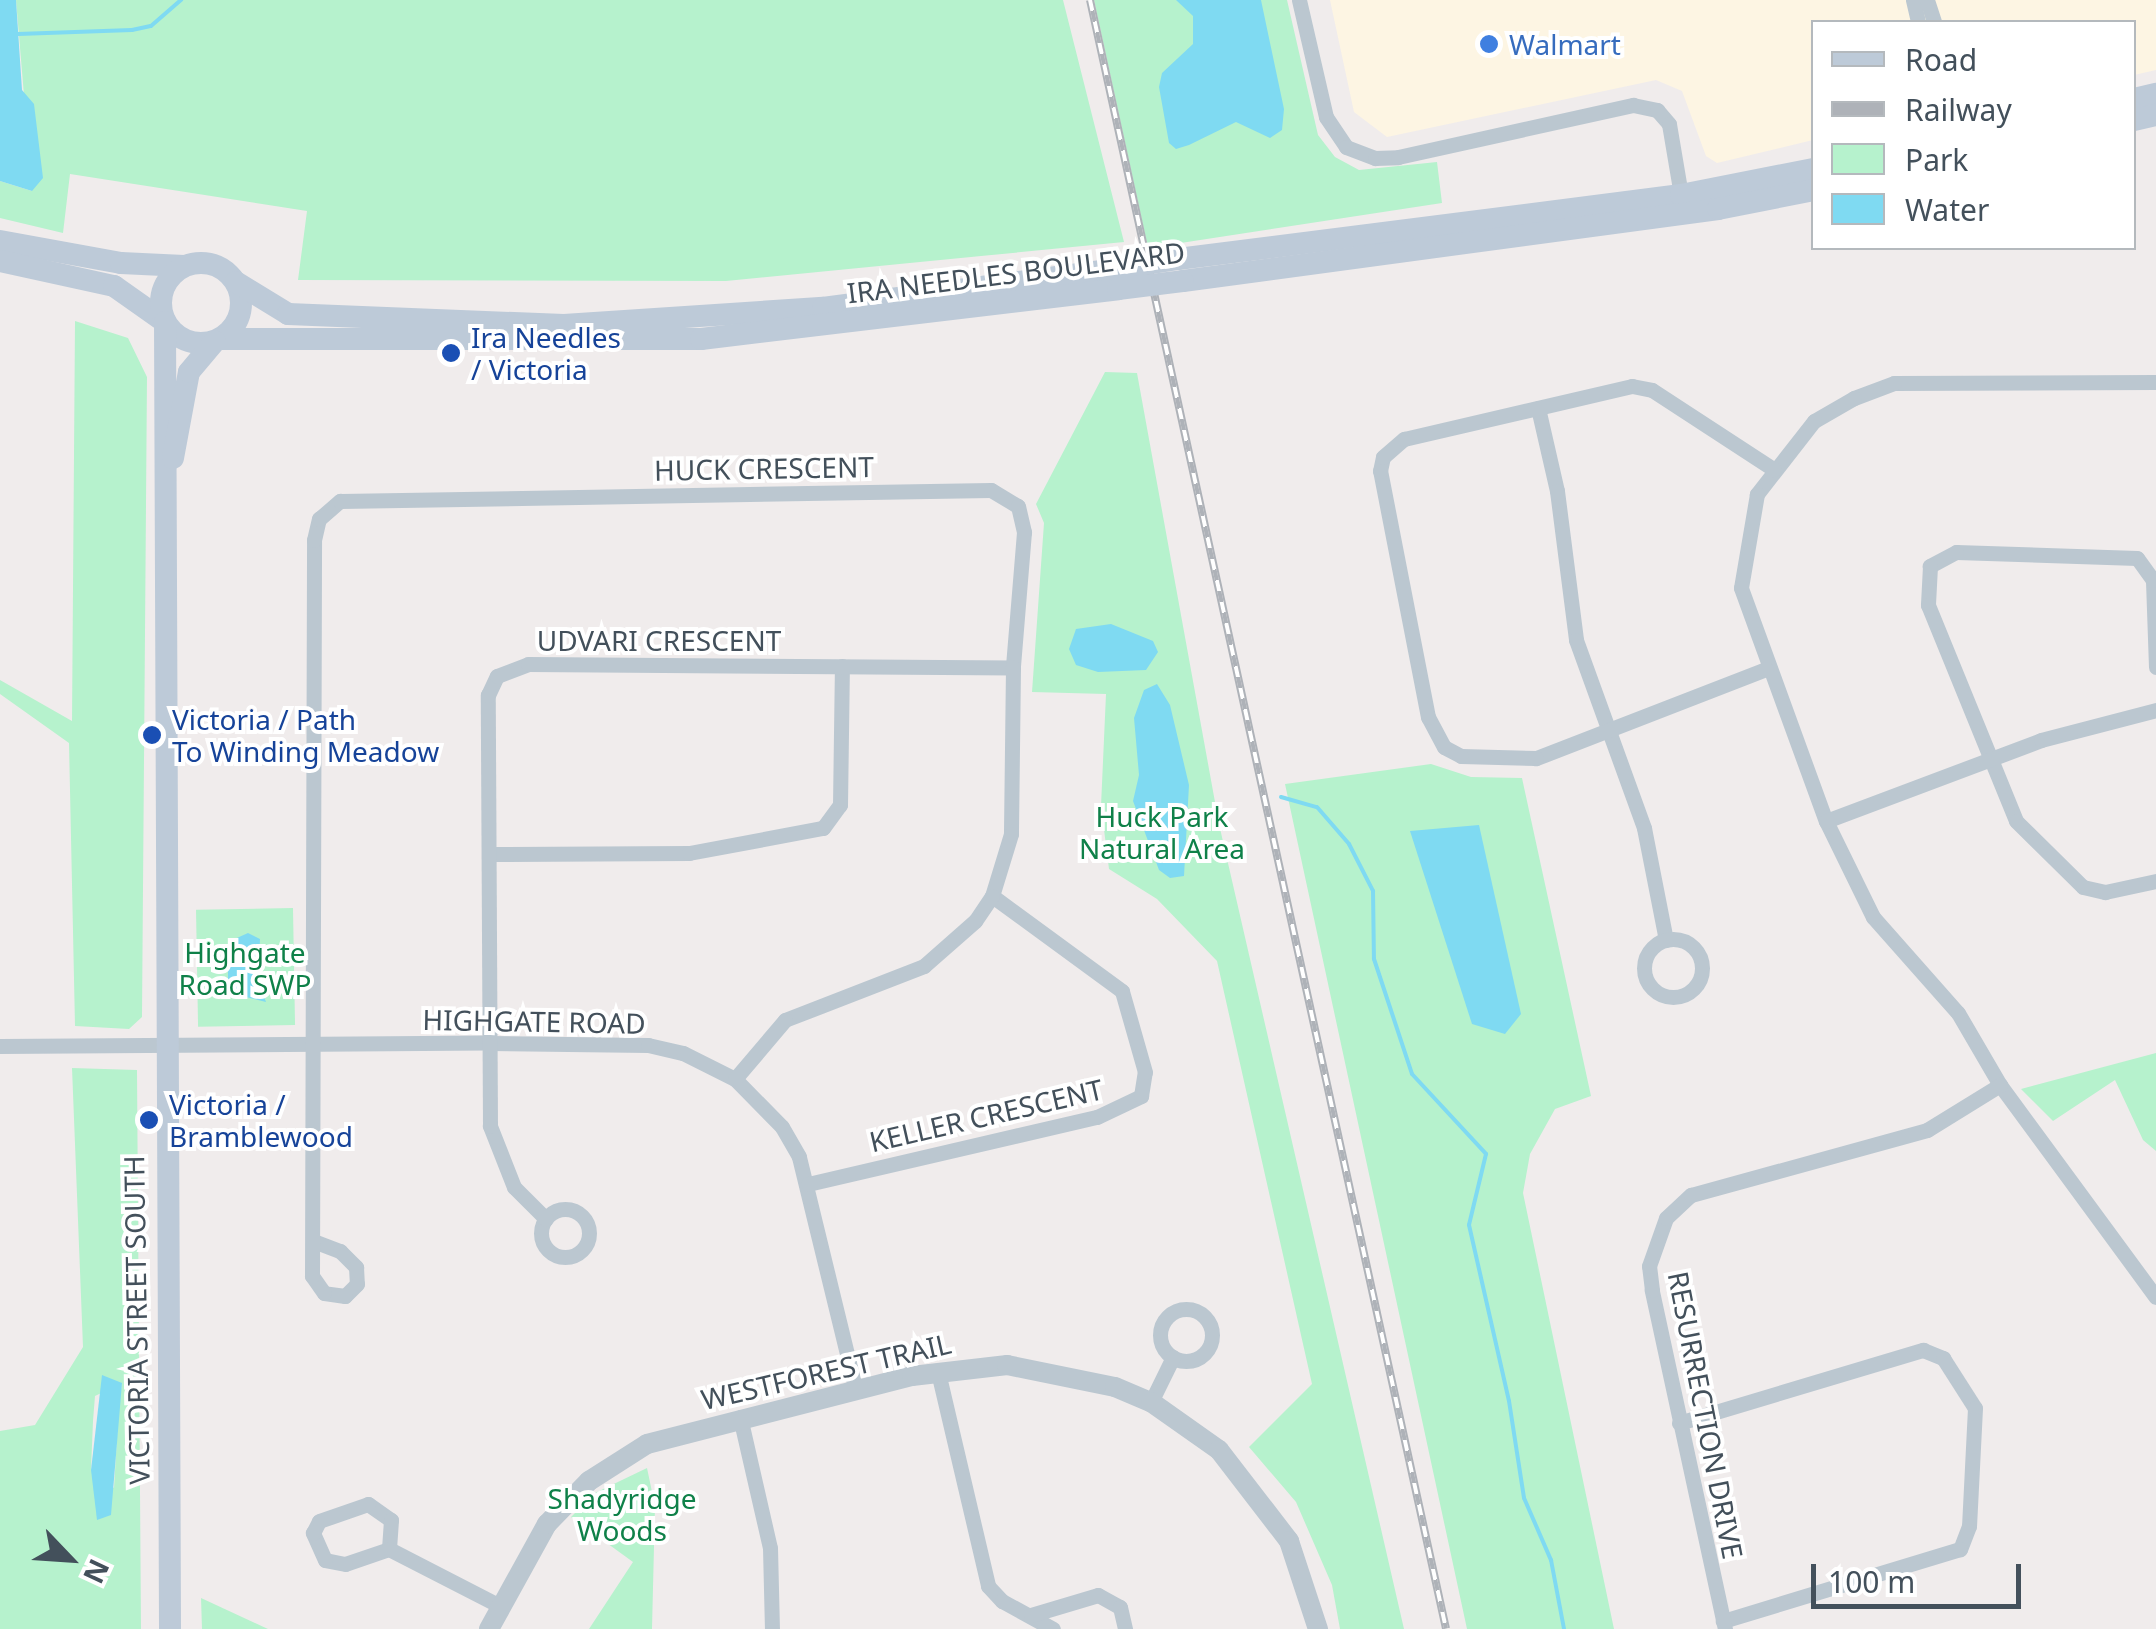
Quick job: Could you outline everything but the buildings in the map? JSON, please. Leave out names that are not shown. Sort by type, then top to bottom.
[{"type":"main road","name":"IRA NEEDLES BOULEVARD","points":[[218,340],[701,340],[1681,195],[1811,170]]},
{"type":"main road","name":"IRA NEEDLES BOULEVARD","points":[[1180,270],[1718,210],[1811,191]]},
{"type":"main road","points":[[0,241],[121,264],[211,263],[236,282],[240,312],[218,340],[186,341],[114,286],[0,261]]},
{"type":"main road","points":[[165,322],[163,288],[184,266]]},
{"type":"main road","name":"IRA NEEDLES BOULEVARD","points":[[236,282],[288,314],[564,325],[823,308],[1116,279]]},
{"type":"main road","name":"VICTORIA STREET SOUTH","points":[[165,322],[169,471],[164,1047],[170,1629]]},
{"type":"main road","name":"VICTORIA STREET SOUTH","points":[[169,471],[188,372],[218,340]]},
{"type":"street","points":[[1299,0],[1326,117],[1346,147],[1375,158],[1398,157],[1633,105],[1657,110],[1669,124],[1681,195]]},
{"type":"street","points":[[2156,382],[1894,384],[1814,421],[1772,469],[1747,524],[1741,588],[1766,670],[1826,821],[1873,916],[1958,1013],[2000,1084],[2156,1297]]},
{"type":"street","points":[[1766,670],[1536,758],[1462,756],[1444,747],[1428,716],[1381,483],[1383,457],[1404,440],[1632,386],[1652,390],[1772,469]]},
{"type":"street","points":[[1538,408],[1557,491],[1576,640],[1644,828],[1666,940]]},
{"type":"street","name":"HUCK CRESCENT","points":[[315,1044],[314,540],[320,520],[340,500],[991,490],[1011,499],[1024,521],[1013,668],[1011,834],[992,896],[975,921],[924,966],[786,1020],[736,1079]]},
{"type":"street","points":[[2156,668],[2152,580],[2137,558],[1975,552],[1940,558],[1926,579],[1928,605],[2016,821],[2083,887],[2105,892],[2156,880]]},
{"type":"street","points":[[489,854],[716,851],[823,828],[840,806],[842,666]]},
{"type":"street","name":"UDVARI CRESCENT","points":[[546,1219],[514,1188],[496,1147],[489,1043],[488,695],[505,668],[1013,668]]},
{"type":"street","points":[[1826,821],[1988,760],[2156,710]]},
{"type":"street","name":"KELLER CRESCENT","points":[[808,1184],[1097,1117],[1141,1096],[1145,1072],[1122,991],[992,896]]},
{"type":"street","name":"HIGHGATE ROAD","points":[[0,1046],[489,1043],[648,1045],[684,1053],[736,1079],[782,1127],[808,1184],[856,1390]]},
{"type":"street","points":[[315,1044],[316,1242]]},
{"type":"street","name":"RESURRECTION DRIVE","points":[[1724,1625],[1649,1266],[1666,1218],[1691,1195],[1927,1130],[2000,1084]]},
{"type":"street","points":[[1679,1423],[1923,1350],[1943,1358],[1975,1408],[1970,1526],[1960,1549],[1724,1625]]},
{"type":"street","points":[[1151,1402],[1173,1358]]},
{"type":"street","name":"WESTFOREST TRAIL","points":[[489,1629],[547,1524],[601,1472],[648,1444],[740,1417],[938,1372],[1043,1368],[1151,1402],[1219,1450],[1266,1504],[1308,1582],[1318,1629]]},
{"type":"street","points":[[938,1372],[988,1586],[1002,1602],[1052,1629]]},
{"type":"street","points":[[740,1417],[770,1548],[772,1629]]},
{"type":"street","points":[[389,1549],[392,1520],[368,1504],[329,1513],[313,1533],[325,1560],[345,1564],[389,1549],[500,1606]]},
{"type":"street","points":[[1031,1615],[1098,1595],[1120,1607],[1125,1629]]},
{"type":"shaded area","points":[[1330,0],[2156,0],[2156,70],[2136,75],[2136,20],[1811,20],[1811,140],[1717,163],[1706,156],[1682,91],[1656,80],[1387,137],[1354,112]]},
{"type":"green space","points":[[16,0],[1063,0],[1124,242],[726,281],[298,280],[307,211],[70,174],[63,233],[0,218],[0,181],[32,191]]},
{"type":"green space","points":[[1094,0],[1287,0],[1318,135],[1335,157],[1359,170],[1437,162],[1442,203],[1148,248]]},
{"type":"green space","points":[[75,321],[128,338],[147,377],[142,1017],[129,1029],[75,1026],[69,743],[0,694],[0,680],[72,721]]},
{"type":"green space","name":"Huck Park Natural Area","points":[[1105,372],[1137,373],[1219,824],[1404,1629],[1340,1629],[1332,1585],[1296,1502],[1249,1447],[1312,1384],[1217,961],[1157,899],[1109,869],[1101,806],[1106,694],[1032,692],[1044,523],[1036,504]]},
{"type":"green space","points":[[1431,764],[1471,777],[1522,778],[1591,1096],[1555,1109],[1530,1154],[1523,1193],[1614,1629],[1467,1629],[1285,784]]},
{"type":"green space","name":"Highgate Road SWP","points":[[293,908],[295,1025],[198,1027],[196,910]]},
{"type":"green space","points":[[2156,1053],[2156,1151],[2143,1140],[2115,1080],[2053,1121],[2021,1089]]},
{"type":"green space","points":[[72,1068],[137,1070],[141,1629],[0,1629],[0,1431],[35,1425],[83,1347]],"holes":[[[122,1383],[114,1488],[91,1470],[95,1396]]]},
{"type":"green space","name":"Shadyridge Woods","points":[[647,1468],[655,1506],[652,1629],[589,1629],[633,1562],[571,1517],[595,1493]]},
{"type":"green space","points":[[201,1598],[268,1629],[202,1629]]},
{"type":"water","points":[[0,0],[16,0],[22,90],[34,104],[43,178],[32,191],[0,181]]},
{"type":"water","points":[[1176,0],[1261,0],[1284,109],[1282,130],[1270,138],[1236,122],[1189,145],[1176,149],[1169,143],[1159,87],[1162,73],[1193,44],[1193,16]]},
{"type":"water","points":[[1111,624],[1153,641],[1158,652],[1146,670],[1098,672],[1076,665],[1069,649],[1076,629]]},
{"type":"water","points":[[1157,684],[1170,705],[1189,785],[1184,876],[1170,878],[1159,870],[1133,801],[1139,775],[1134,718],[1144,690]]},
{"type":"water","points":[[1479,825],[1521,1014],[1505,1034],[1472,1024],[1410,831]]},
{"type":"water","points":[[248,933],[260,939],[258,980],[266,1002],[238,995],[228,983],[228,942]]},
{"type":"water","points":[[102,1375],[122,1383],[111,1515],[97,1520],[91,1470]]},
{"type":"waterway","points":[[18,34],[132,30],[151,26],[181,0]]},
{"type":"waterway","points":[[1281,797],[1317,807],[1349,844],[1373,891],[1374,959],[1412,1074],[1486,1154],[1469,1225],[1509,1401],[1524,1498],[1551,1560],[1564,1629]]},
{"type":"railway","points":[[1090,0],[1446,1629]]},
{"type":"place","name":"Walmart","points":[[1489,44]]},
{"type":"place","name":"Ira Needles / Victoria","points":[[451,353]]},
{"type":"place","name":"Victoria / Path To Winding Meadow","points":[[152,735]]},
{"type":"place","name":"Victoria / Bramblewood","points":[[149,1120]]}]
